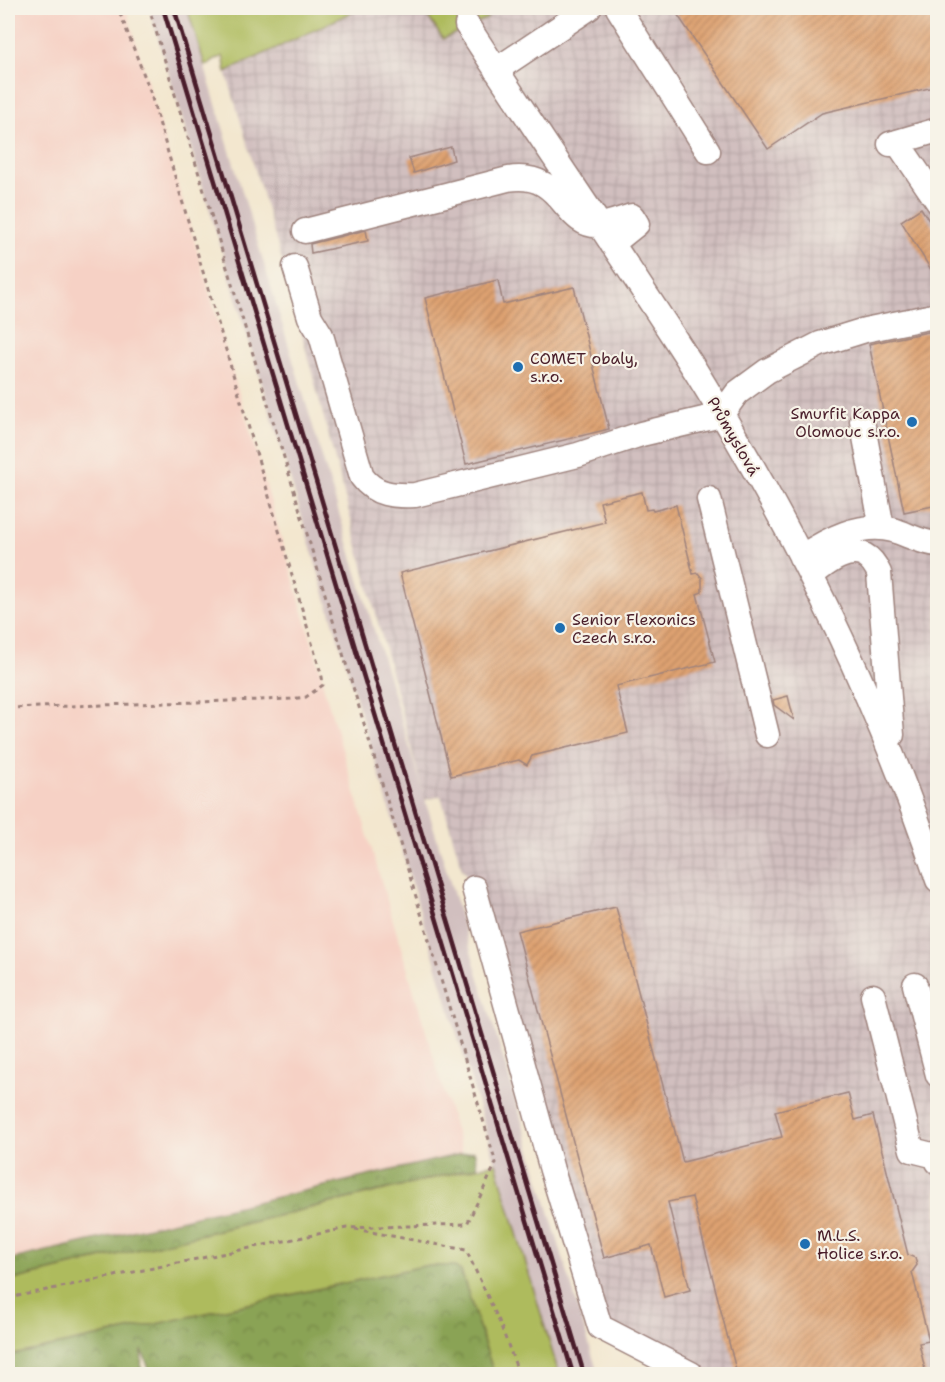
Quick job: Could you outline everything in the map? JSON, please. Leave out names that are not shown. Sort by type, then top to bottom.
[{"type":"street","points":[[496,70],[589,8]]},
{"type":"street","points":[[618,8],[708,151]]},
{"type":"street","name":"Průmyslová","points":[[467,25],[696,372],[806,567],[854,664],[894,758],[938,879]]},
{"type":"street","points":[[938,130],[894,143],[938,202]]},
{"type":"street","points":[[306,231],[523,177],[550,187],[581,221],[606,234]]},
{"type":"street","points":[[296,267],[310,317],[321,335],[362,477],[375,490],[385,494],[414,495],[578,455],[641,434],[721,415],[737,393],[768,371],[820,344],[865,330],[938,315]]},
{"type":"street","points":[[862,420],[882,528]]},
{"type":"street","points":[[709,499],[768,735]]},
{"type":"street","points":[[806,567],[832,538],[842,534],[882,528],[926,544],[938,544]]},
{"type":"street","points":[[806,567],[852,553],[866,555],[874,562],[879,573],[894,758]]},
{"type":"street","points":[[474,888],[489,933],[552,1170],[600,1327],[691,1374]]},
{"type":"street","points":[[915,985],[938,1075]]},
{"type":"street","points":[[873,996],[912,1150],[937,1158]]},
{"type":"path","points":[[8,708],[291,699],[306,697],[323,685],[149,88],[118,8]]},
{"type":"path","points":[[8,1298],[347,1228],[467,1224],[496,1163],[149,8]]},
{"type":"path","points":[[347,1228],[466,1250],[499,1321],[519,1374]]},
{"type":"shaded area","points":[[8,8],[126,8],[465,1163],[8,1270]]},
{"type":"shaded area","points":[[149,8],[187,8],[598,1374],[559,1374]]},
{"type":"shaded area","points":[[361,8],[422,8],[443,39],[478,8],[937,8],[937,1374],[683,1374],[600,1327],[475,888],[462,869],[441,796],[425,800],[284,267],[226,72]]},
{"type":"green space","points":[[187,8],[361,8],[226,72],[223,56],[205,66]]},
{"type":"green space","points":[[422,8],[481,8],[488,18],[443,39]]},
{"type":"green space","points":[[474,1151],[478,1167],[8,1281],[8,1260]]},
{"type":"green space","points":[[496,1163],[559,1374],[494,1374],[461,1271],[452,1266],[424,1266],[8,1356],[8,1281]]},
{"type":"green space","points":[[424,1266],[453,1266],[461,1271],[494,1374],[151,1374],[142,1350],[141,1374],[8,1374],[8,1356]]},
{"type":"building","points":[[673,8],[929,8],[938,21],[938,86],[822,113],[768,149]]},
{"type":"building","points":[[451,147],[454,160],[414,173],[409,158]]},
{"type":"building","points":[[921,208],[938,235],[938,281],[901,221]]},
{"type":"building","points":[[366,230],[368,241],[311,253],[310,244]]},
{"type":"building","name":"COMET obaly, s.r.o.","points":[[498,280],[503,304],[574,287],[609,429],[466,464],[425,298]]},
{"type":"building","name":"Smurfit Kappa Olomouc s.r.o.","points":[[938,330],[938,505],[904,512],[869,344]]},
{"type":"building","name":"Senior Flexonics Czech s.r.o.","points":[[642,492],[646,510],[652,509],[653,511],[676,505],[693,574],[698,573],[702,578],[702,592],[697,594],[715,662],[616,686],[628,733],[532,756],[527,765],[519,760],[451,776],[400,573],[605,522],[600,502]]},
{"type":"building","points":[[788,696],[794,720],[774,705],[773,700]]},
{"type":"building","points":[[616,907],[683,1162],[782,1137],[775,1111],[848,1093],[855,1120],[873,1115],[908,1255],[915,1258],[917,1265],[912,1272],[929,1341],[919,1343],[926,1374],[737,1374],[692,1197],[668,1202],[690,1290],[664,1297],[651,1245],[604,1258],[517,931]]},
{"type":"railway","points":[[163,8],[573,1374]]},
{"type":"railway","points":[[174,8],[584,1374]]},
{"type":"place","name":"COMET obaly, s.r.o.","points":[[518,367]]},
{"type":"place","name":"Smurfit Kappa Olomouc s.r.o.","points":[[912,422]]},
{"type":"place","name":"Senior Flexonics Czech s.r.o.","points":[[560,628]]},
{"type":"place","name":"M.L.S. Holice s.r.o.","points":[[805,1244]]}]
